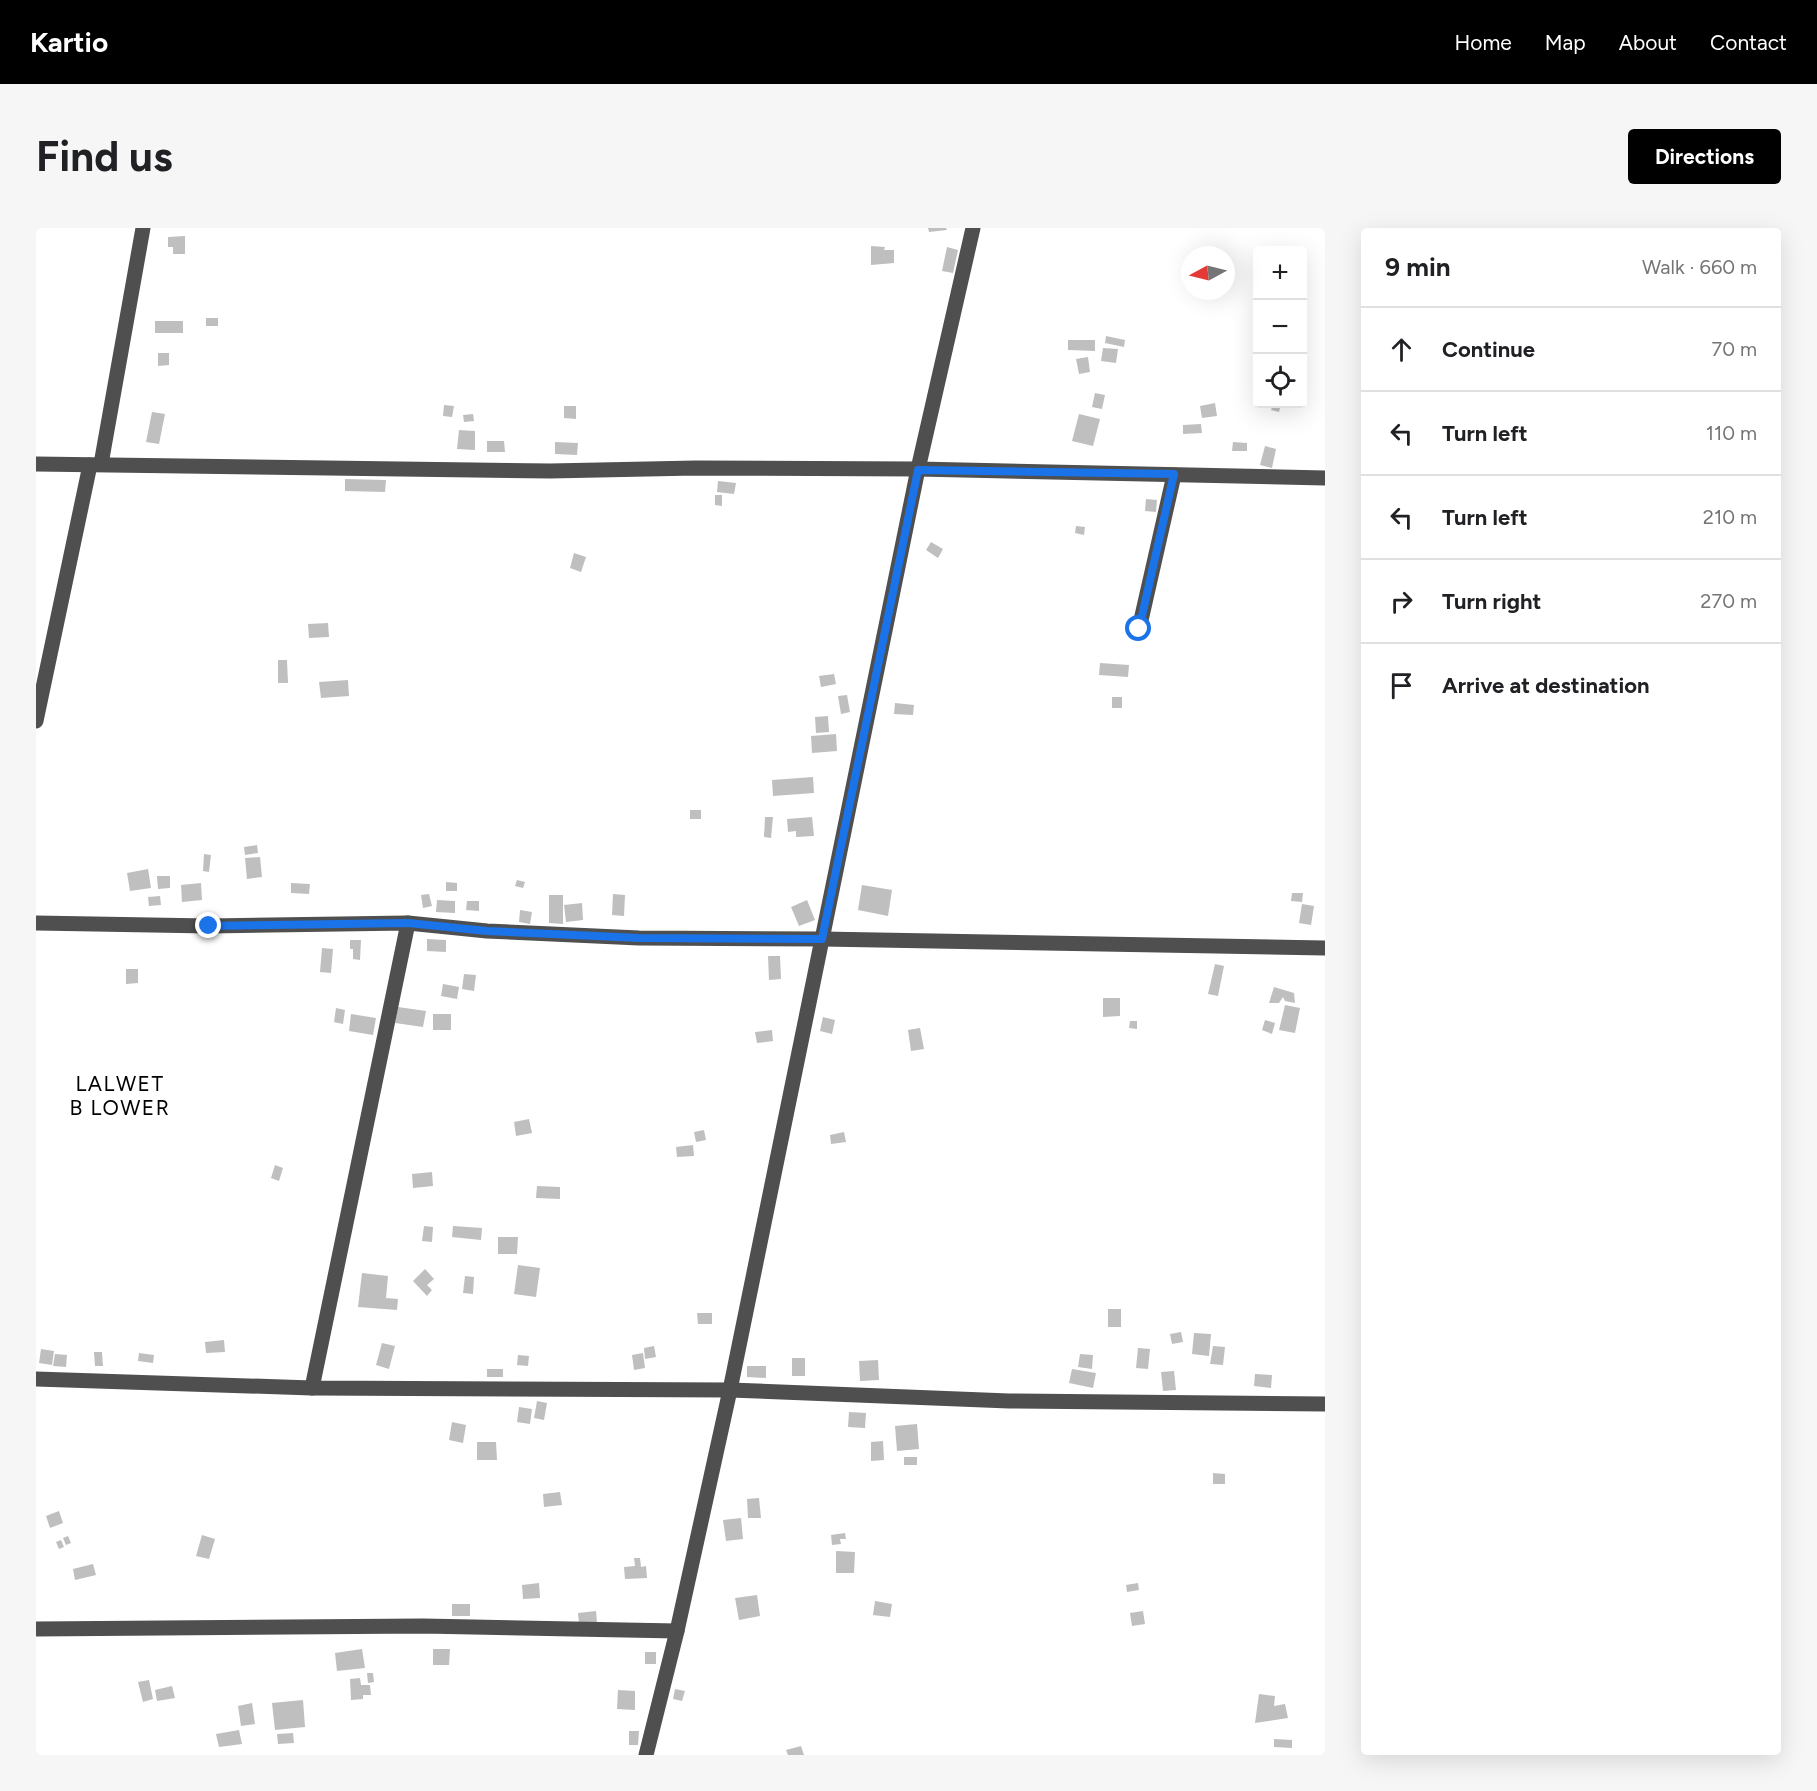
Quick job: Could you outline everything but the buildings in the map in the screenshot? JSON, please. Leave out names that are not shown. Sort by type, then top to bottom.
[{"type":"street","points":[[36,721],[96,464],[143,228]]},
{"type":"street","points":[[646,1755],[677,1632],[730,1390],[918,470],[973,228]]},
{"type":"street","points":[[36,464],[550,471],[696,468],[918,470],[1325,478]]},
{"type":"street","points":[[1139,629],[1174,474]]},
{"type":"street","points":[[36,923],[209,926],[408,923],[487,931],[639,938],[1325,948]]},
{"type":"street","points":[[312,1388],[408,923]]},
{"type":"street","points":[[36,1379],[312,1388],[730,1390],[1009,1401],[1325,1404]]},
{"type":"street","points":[[36,1629],[423,1626],[677,1632]]},
{"type":"district","name":"LALWET B LOWER","points":[[120,1096]]},
{"type":"route","points":[[209,926],[422,923],[487,931],[639,938],[822,939],[918,470],[1174,474],[1139,629]]}]
